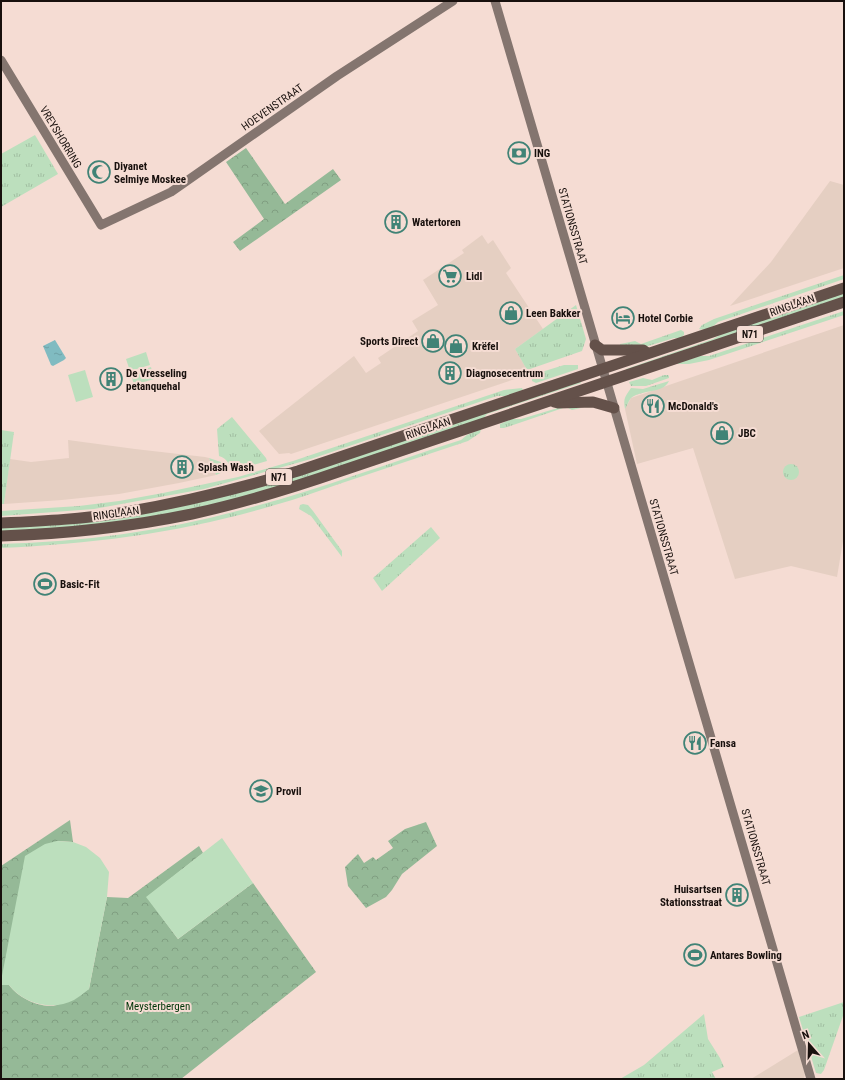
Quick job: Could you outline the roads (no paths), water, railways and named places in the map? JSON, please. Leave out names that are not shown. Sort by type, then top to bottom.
[{"type":"highway","name":"RINGLAAN","points":[[1,523],[124,512],[226,492],[298,471],[844,288]]},
{"type":"highway","name":"RINGLAAN","points":[[1,536],[48,534],[116,527],[191,514],[229,505],[311,481],[844,302]]},
{"type":"highway","points":[[595,345],[602,350],[643,350],[648,354]]},
{"type":"highway","points":[[550,401],[558,403],[593,402],[614,408]]},
{"type":"main road","name":"HOEVENSTRAAT","points":[[101,226],[171,192],[337,76],[453,1]]},
{"type":"main road","name":"STATIONSSTRAAT","points":[[494,1],[811,1079]]},
{"type":"main road","name":"VREYSHORRING","points":[[1,60],[101,226]]},
{"type":"water","points":[[55,340],[66,358],[53,366],[51,365],[43,346]]},
{"type":"place","name":"ING","points":[[519,153]]},
{"type":"place","name":"Diyanet Selmiye Moskee","points":[[99,172]]},
{"type":"place","name":"Watertoren","points":[[396,222]]},
{"type":"place","name":"Lidl","points":[[450,276]]},
{"type":"place","name":"Leen Bakker","points":[[511,313]]},
{"type":"place","name":"Hotel Corbie","points":[[623,318]]},
{"type":"place","name":"Sports Direct","points":[[433,341]]},
{"type":"place","name":"Krëfel","points":[[456,346]]},
{"type":"place","name":"Diagnosecentrum","points":[[450,373]]},
{"type":"place","name":"De Vresseling petanquehal","points":[[111,379]]},
{"type":"place","name":"McDonald's","points":[[653,406]]},
{"type":"place","name":"JBC","points":[[722,433]]},
{"type":"place","name":"Splash Wash","points":[[182,467]]},
{"type":"place","name":"Basic-Fit","points":[[45,584]]},
{"type":"place","name":"Fansa","points":[[695,743]]},
{"type":"place","name":"Provil","points":[[261,791]]},
{"type":"place","name":"Huisartsen Stationsstraat","points":[[737,895]]},
{"type":"place","name":"Antares Bowling","points":[[695,955]]},
{"type":"park label","name":"Meysterbergen","points":[[158,1006]]}]
